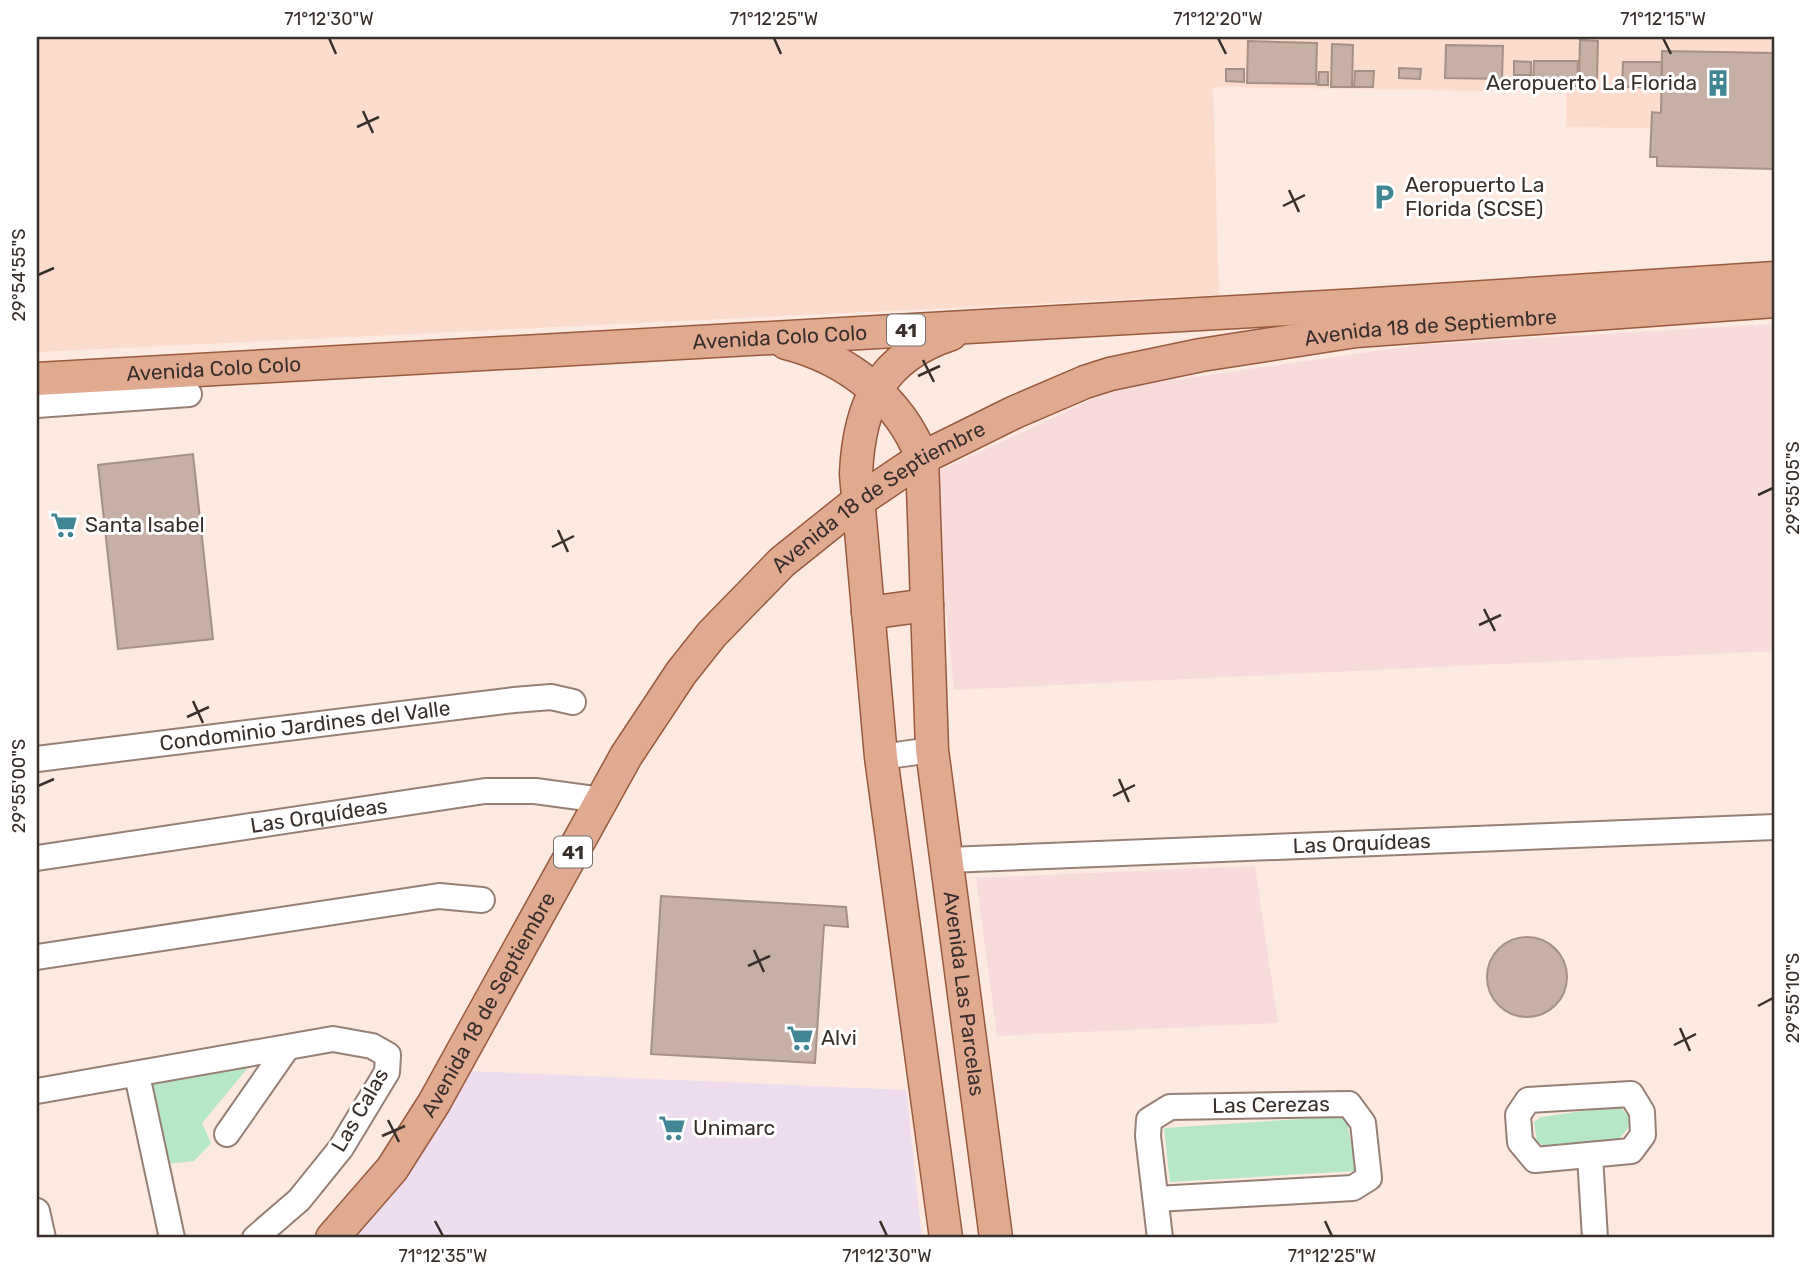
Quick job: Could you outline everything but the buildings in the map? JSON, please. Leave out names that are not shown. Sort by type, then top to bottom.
[{"type":"main road","name":"Avenida Colo Colo","points":[[37,379],[1373,304],[1775,278]]},
{"type":"main road","name":"Avenida 18 de Septiembre","points":[[332,1238],[392,1169],[434,1103],[652,713],[689,663],[746,597],[820,530],[922,458],[1015,412],[1085,382],[1110,374],[1201,355],[1356,331],[1775,301]]},
{"type":"main road","points":[[946,1238],[881,757],[856,474],[860,430],[876,390],[895,364],[916,349],[962,331],[1004,324]]},
{"type":"main road","name":"Avenida Las Parcelas","points":[[732,338],[755,338],[801,346],[835,361],[876,390],[907,424],[922,458],[933,750],[996,1238]]},
{"type":"main road","points":[[820,530],[843,535],[863,558]]},
{"type":"main road","points":[[868,613],[928,605]]},
{"type":"street","name":"Avenida Colo Colo","points":[[37,405],[189,394]]},
{"type":"street","name":"Condominio Jardines del Valle","points":[[37,760],[514,700],[551,697],[573,702]]},
{"type":"street","points":[[881,757],[933,750]]},
{"type":"street","name":"Las Orquídeas","points":[[37,858],[485,791],[535,791],[602,800]]},
{"type":"street","name":"Las Orquídeas","points":[[947,860],[1775,827]]},
{"type":"street","points":[[37,957],[439,896],[482,900]]},
{"type":"street","name":"Las Calas","points":[[37,1091],[333,1040],[372,1045],[388,1055],[387,1072],[341,1149],[299,1199],[255,1238]]},
{"type":"street","points":[[227,1134],[287,1048]]},
{"type":"street","points":[[137,1075],[172,1238]]},
{"type":"street","points":[[1631,1094],[1642,1112],[1643,1136],[1631,1151],[1590,1156],[1535,1160],[1520,1142],[1518,1115],[1528,1100],[1631,1094]]},
{"type":"street","name":"Las Cerezas","points":[[1156,1199],[1353,1188],[1369,1178],[1363,1123],[1349,1104],[1170,1107],[1149,1120],[1148,1136],[1160,1238]]},
{"type":"street","points":[[1590,1156],[1595,1238]]},
{"type":"street","points":[[37,1211],[43,1238]]},
{"type":"shaded area","name":"Aeropuerto La Florida","points":[[37,37],[1775,37],[1775,169],[1657,166],[1657,157],[1650,157],[1651,128],[1566,127],[1566,92],[1213,87],[1219,295],[37,352]]},
{"type":"shaded area","points":[[1775,324],[1775,651],[954,690],[932,474],[1117,388],[1418,345]]},
{"type":"shaded area","points":[[1255,866],[1278,1023],[997,1036],[976,878]]},
{"type":"shaded area","name":"Unimarc","points":[[467,1071],[906,1090],[922,1238],[353,1238],[412,1166]]},
{"type":"green space","points":[[256,1058],[202,1123],[211,1143],[194,1161],[166,1164],[149,1083]]},
{"type":"green space","points":[[1619,1106],[1629,1116],[1628,1128],[1619,1139],[1548,1148],[1537,1142],[1534,1122],[1541,1117]]},
{"type":"green space","points":[[1346,1116],[1356,1171],[1170,1182],[1164,1128]]},
{"type":"place","name":"Aeropuerto La Florida","points":[[1718,83]]},
{"type":"place","name":"Aeropuerto La Florida (SCSE)","points":[[1384,197]]},
{"type":"place","name":"Santa Isabel","points":[[64,525]]},
{"type":"place","name":"Alvi","points":[[800,1038]]},
{"type":"place","name":"Unimarc","points":[[672,1128]]}]
